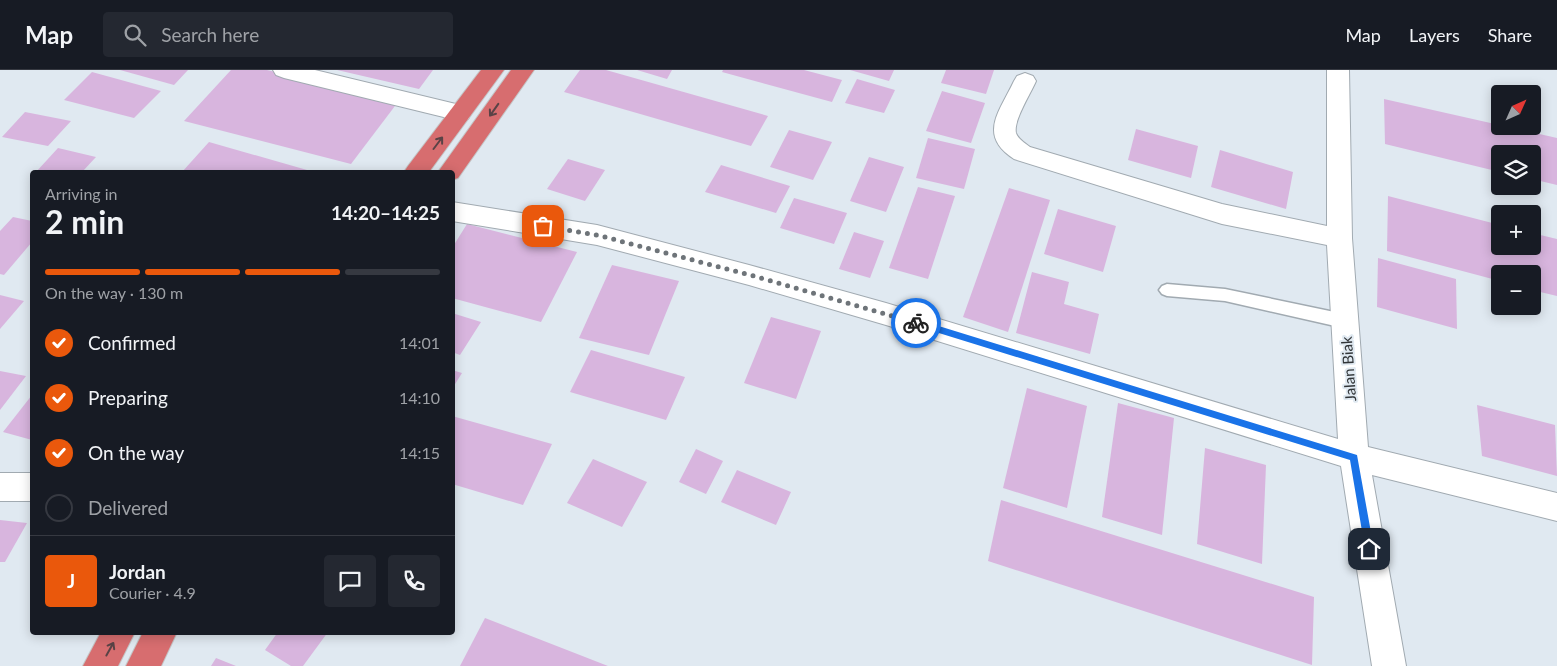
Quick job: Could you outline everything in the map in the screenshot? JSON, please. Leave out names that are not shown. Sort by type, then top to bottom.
[{"type":"highway","points":[[417,170],[493,70]]},
{"type":"highway","points":[[451,170],[523,70]]},
{"type":"highway","points":[[100,666],[117,635]]},
{"type":"highway","points":[[143,666],[159,635]]},
{"type":"street","points":[[284,70],[460,113]]},
{"type":"street","name":"Jalan Biak","points":[[1338,70],[1339,238],[1354,457],[1389,666]]},
{"type":"street","points":[[1025,81],[1004,128],[1006,138],[1012,147],[1022,153],[1222,214],[1339,238]]},
{"type":"street","points":[[455,211],[597,235],[750,275],[886,314],[1354,457],[1557,507]]},
{"type":"street","points":[[0,487],[30,487]]},
{"type":"lane","points":[[1167,290],[1225,295],[1344,321]]},
{"type":"building","points":[[120,70],[188,70],[174,85]]},
{"type":"building","points":[[231,70],[267,70],[398,102],[351,164],[184,121]]},
{"type":"building","points":[[337,70],[433,70],[419,89]]},
{"type":"building","points":[[580,70],[606,70],[768,116],[751,146],[564,92]]},
{"type":"building","points":[[637,70],[672,70],[667,79]]},
{"type":"building","points":[[723,70],[804,70],[842,80],[832,102],[722,72]]},
{"type":"building","points":[[850,70],[894,70],[889,81]]},
{"type":"building","points":[[946,70],[994,70],[986,94],[941,83]]},
{"type":"building","points":[[92,72],[161,91],[134,118],[64,100]]},
{"type":"building","points":[[857,79],[895,90],[884,113],[845,103]]},
{"type":"building","points":[[942,91],[985,103],[971,143],[926,131]]},
{"type":"building","points":[[1384,99],[1491,123],[1491,135],[1541,134],[1557,138],[1557,185],[1541,181],[1541,145],[1491,145],[1491,170],[1385,144]]},
{"type":"building","points":[[25,112],[71,121],[48,146],[2,137]]},
{"type":"building","points":[[1136,129],[1198,146],[1191,178],[1128,160]]},
{"type":"building","points":[[789,130],[832,142],[813,180],[770,167]]},
{"type":"building","points":[[928,138],[975,149],[964,189],[916,178]]},
{"type":"building","points":[[209,142],[307,170],[184,170]]},
{"type":"building","points":[[58,148],[96,157],[84,170],[38,170]]},
{"type":"building","points":[[1220,150],[1293,172],[1286,209],[1211,187]]},
{"type":"building","points":[[869,157],[904,167],[886,212],[850,201]]},
{"type":"building","points":[[568,159],[605,170],[585,201],[547,189]]},
{"type":"building","points":[[721,165],[790,186],[776,213],[705,192]]},
{"type":"building","points":[[918,187],[955,196],[928,279],[889,268]]},
{"type":"building","points":[[1009,188],[1050,200],[1008,332],[963,317]]},
{"type":"building","points":[[1388,196],[1491,223],[1491,255],[1541,255],[1541,235],[1557,239],[1557,296],[1541,292],[1541,265],[1491,265],[1491,279],[1387,251]]},
{"type":"building","points":[[794,198],[847,213],[834,244],[780,228]]},
{"type":"building","points":[[1058,209],[1116,226],[1103,272],[1044,254]]},
{"type":"building","points":[[13,217],[30,221],[30,244],[4,275],[0,274],[0,231]]},
{"type":"building","points":[[467,224],[577,252],[541,322],[455,299],[455,243]]},
{"type":"building","points":[[854,232],[884,241],[870,278],[839,269]]},
{"type":"building","points":[[1378,258],[1456,279],[1457,329],[1377,307]]},
{"type":"building","points":[[612,265],[679,281],[649,355],[579,338]]},
{"type":"building","points":[[1032,272],[1069,282],[1064,304],[1099,314],[1090,354],[1016,333]]},
{"type":"building","points":[[0,295],[24,301],[0,329]]},
{"type":"building","points":[[455,314],[481,322],[460,355],[455,353]]},
{"type":"building","points":[[771,317],[821,331],[796,399],[744,383]]},
{"type":"building","points":[[591,350],[685,377],[666,420],[570,392]]},
{"type":"building","points":[[0,371],[26,376],[0,410]]},
{"type":"building","points":[[455,371],[462,373],[455,384]]},
{"type":"building","points":[[1027,388],[1087,406],[1067,508],[1003,488]]},
{"type":"building","points":[[30,398],[30,439],[3,432]]},
{"type":"building","points":[[1118,403],[1174,418],[1162,535],[1102,517]]},
{"type":"building","points":[[1477,405],[1555,425],[1557,476],[1482,456]]},
{"type":"building","points":[[455,417],[552,444],[523,505],[455,485]]},
{"type":"building","points":[[1205,448],[1266,465],[1262,564],[1197,544]]},
{"type":"building","points":[[696,449],[723,461],[706,494],[679,482]]},
{"type":"building","points":[[593,459],[647,482],[622,527],[567,503]]},
{"type":"building","points":[[737,470],[791,492],[776,525],[721,502]]},
{"type":"building","points":[[1001,500],[1314,597],[1312,665],[988,561]]},
{"type":"building","points":[[0,520],[27,523],[5,562],[0,562]]},
{"type":"building","points":[[485,618],[608,666],[460,666]]},
{"type":"building","points":[[276,635],[326,635],[303,666],[291,666],[265,650]]},
{"type":"building","points":[[216,658],[236,666],[211,666]]},
{"type":"way so far","points":[[543,226],[597,235],[750,275],[916,323]]},
{"type":"route","points":[[916,323],[1354,457],[1369,549]]}]
